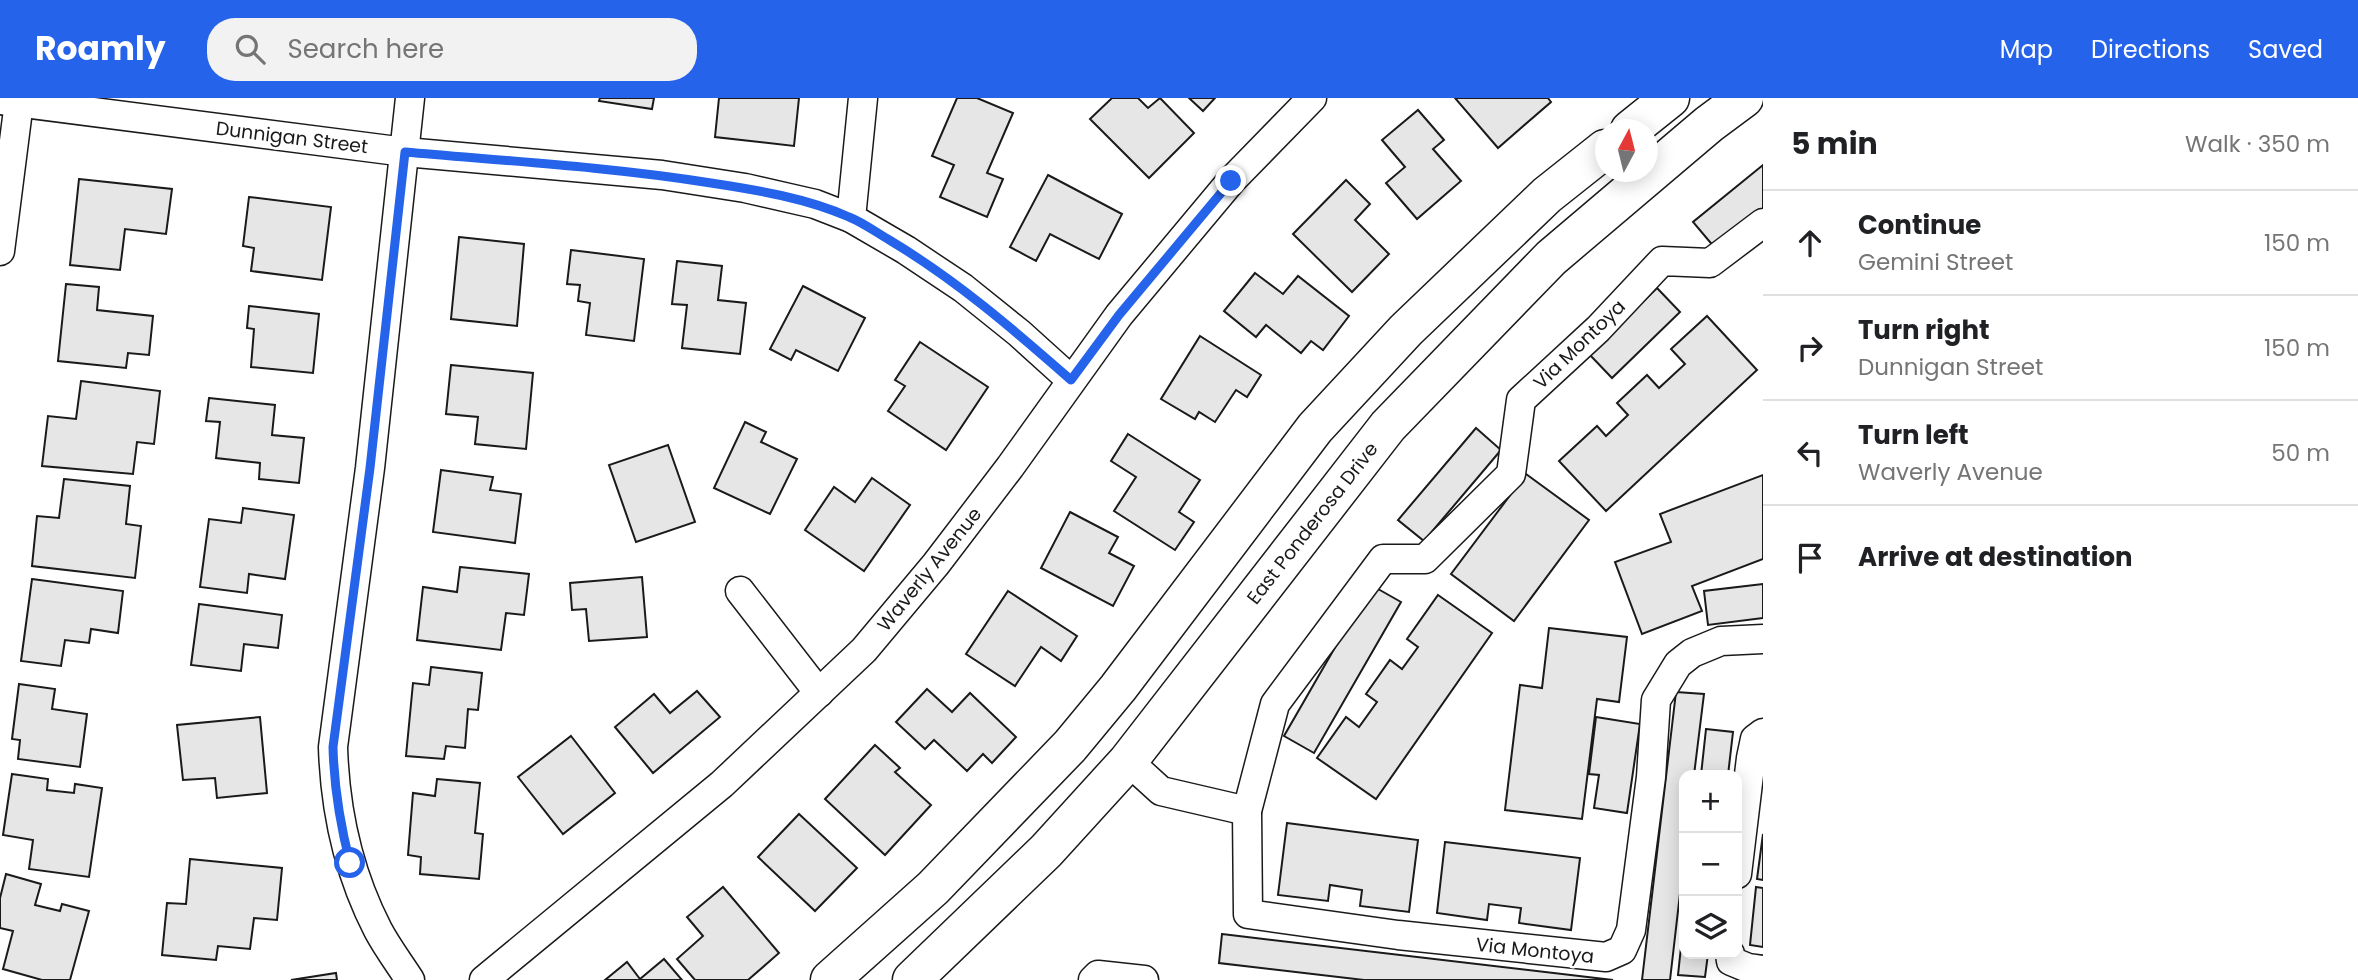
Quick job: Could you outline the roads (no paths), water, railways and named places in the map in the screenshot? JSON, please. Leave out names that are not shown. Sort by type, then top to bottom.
[{"type":"main road","points":[[1644,119],[1670,98]]},
{"type":"main road","name":"East Ponderosa Drive","points":[[912,980],[1046,850],[1128,761],[1388,426],[1551,258],[1709,124],[1744,98]]},
{"type":"main road","points":[[830,980],[933,888],[1070,746],[1118,688],[1315,428],[1397,340],[1546,195],[1595,157]]},
{"type":"street","points":[[410,98],[368,481],[333,747],[336,799],[350,863],[379,932],[410,980]]},
{"type":"street","points":[[851,218],[863,98]]},
{"type":"street","name":"Waverly Avenue","points":[[484,980],[722,784],[863,650],[936,564],[1010,467],[1119,315],[1231,181],[1312,98]]},
{"type":"street","points":[[0,251],[10,101]]},
{"type":"street","name":"Dunnigan Street","points":[[10,101],[405,152],[662,175],[815,204],[851,218],[963,288],[1071,380]]},
{"type":"street","name":"Via Montoya","points":[[1763,223],[1710,263],[1662,261],[1598,329],[1521,400],[1511,474],[1425,559],[1383,559],[1275,705],[1247,811],[1248,914],[1398,935],[1606,957],[1622,950],[1631,930],[1651,777],[1656,700],[1678,664],[1692,653],[1721,641],[1763,639]]},
{"type":"street","points":[[740,591],[819,693]]},
{"type":"street","points":[[1742,835],[1753,748],[1755,739],[1763,733]]},
{"type":"street","points":[[1128,761],[1161,791],[1247,811]]},
{"type":"street","points":[[1731,959],[1748,968],[1763,970]]},
{"type":"street","points":[[1093,980],[1098,975],[1144,980]]}]
